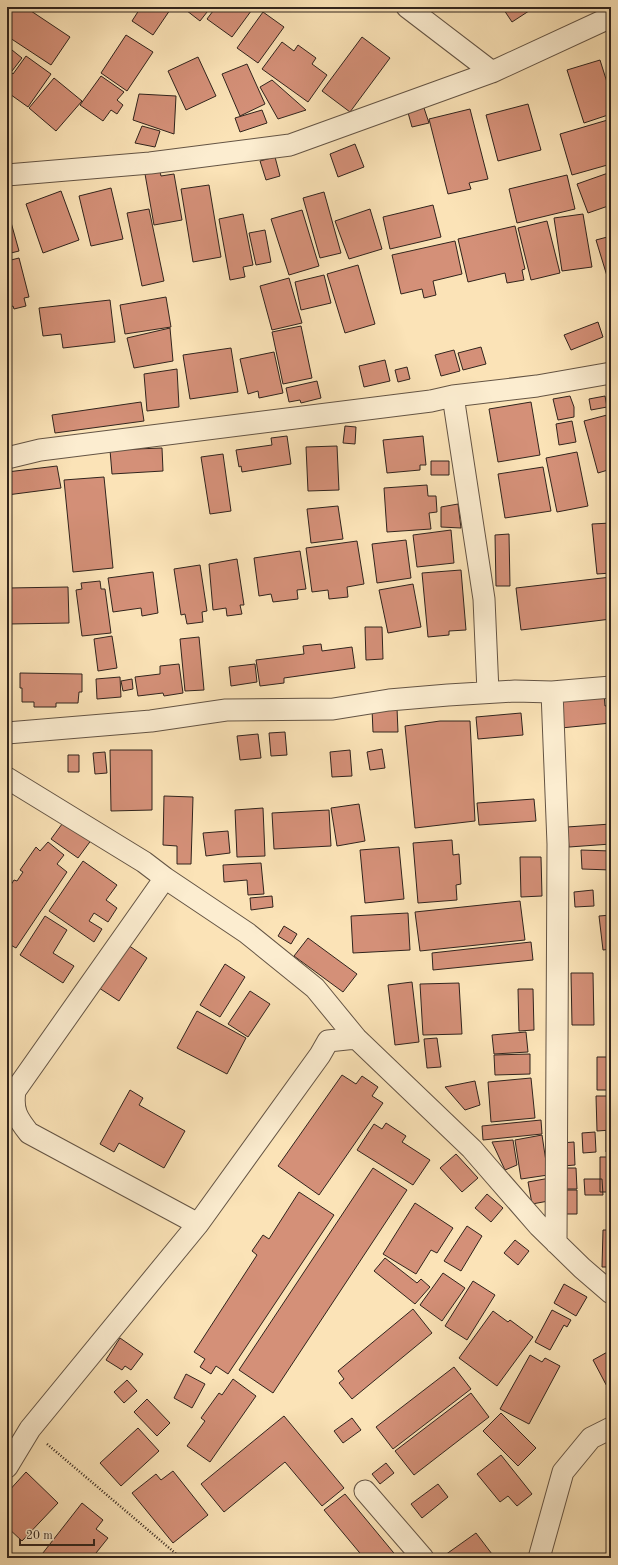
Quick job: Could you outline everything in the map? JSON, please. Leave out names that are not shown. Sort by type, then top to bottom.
[{"type":"street","points":[[407,7],[492,72]]},
{"type":"street","points":[[7,175],[150,163],[290,145],[492,72],[611,17]]},
{"type":"street","points":[[7,458],[40,450],[537,386],[611,373]]},
{"type":"street","points":[[453,396],[484,599],[488,692]]},
{"type":"street","points":[[7,733],[151,721],[226,710],[333,709],[388,700],[488,692],[552,692],[611,687]]},
{"type":"street","points":[[552,692],[558,844],[556,1243]]},
{"type":"street","points":[[7,778],[144,862],[165,878],[247,933],[315,988],[356,1038],[472,1149],[539,1226],[556,1243],[611,1293]]},
{"type":"street","points":[[165,878],[15,1091],[11,1111],[29,1133],[198,1224]]},
{"type":"street","points":[[7,1466],[30,1429],[198,1224],[320,1055],[328,1041],[356,1038]]},
{"type":"street","points":[[539,1558],[552,1506],[563,1472],[591,1438],[611,1428]]},
{"type":"street","points":[[365,1491],[423,1558]]},
{"type":"path","points":[[30,1429],[181,1558]]},
{"type":"building","points":[[8,7],[25,7],[70,37],[51,65],[7,36]]},
{"type":"building","points":[[141,7],[172,7],[153,35],[132,21]]},
{"type":"building","points":[[182,7],[211,7],[200,21]]},
{"type":"building","points":[[216,7],[254,7],[232,37],[207,19]]},
{"type":"building","points":[[357,7],[366,7],[363,11]]},
{"type":"building","points":[[502,7],[535,7],[512,22]]},
{"type":"building","points":[[263,12],[284,27],[258,63],[237,48]]},
{"type":"building","points":[[126,35],[153,52],[127,91],[101,73]]},
{"type":"building","points":[[362,37],[390,58],[350,112],[322,91]]},
{"type":"building","points":[[282,42],[294,51],[298,45],[316,58],[312,64],[327,75],[308,102],[262,69]]},
{"type":"building","points":[[7,46],[22,58],[12,71],[7,67]]},
{"type":"building","points":[[26,56],[51,74],[28,107],[7,92],[7,69],[13,74]]},
{"type":"building","points":[[198,57],[216,96],[186,110],[168,71]]},
{"type":"building","points":[[600,60],[611,95],[611,114],[584,123],[567,70]]},
{"type":"building","points":[[247,64],[265,104],[240,116],[222,74]]},
{"type":"building","points":[[101,76],[124,92],[117,100],[123,105],[117,114],[111,110],[103,121],[80,105]]},
{"type":"building","points":[[54,78],[82,101],[56,131],[29,108]]},
{"type":"building","points":[[272,80],[306,110],[278,119],[260,87]]},
{"type":"building","points":[[139,94],[176,96],[174,134],[133,120]]},
{"type":"building","points":[[528,104],[541,150],[498,161],[486,115]]},
{"type":"building","points":[[423,105],[429,123],[412,127],[407,109]]},
{"type":"building","points":[[470,109],[488,179],[469,183],[471,189],[448,194],[429,119]]},
{"type":"building","points":[[262,110],[267,123],[240,132],[235,118]]},
{"type":"building","points":[[611,119],[611,164],[572,175],[560,134]]},
{"type":"building","points":[[142,126],[160,131],[155,147],[135,143]]},
{"type":"building","points":[[355,144],[364,167],[338,177],[330,154]]},
{"type":"building","points":[[275,157],[280,176],[266,180],[260,161]]},
{"type":"building","points":[[160,172],[161,176],[174,174],[182,220],[154,225],[145,174]]},
{"type":"building","points":[[611,172],[611,205],[588,213],[577,184]]},
{"type":"building","points":[[567,175],[575,209],[517,223],[509,189]]},
{"type":"building","points":[[209,185],[221,257],[193,262],[181,189]]},
{"type":"building","points":[[111,188],[123,239],[91,246],[79,196]]},
{"type":"building","points":[[61,191],[79,240],[43,253],[26,204]]},
{"type":"building","points":[[324,192],[341,253],[320,258],[303,198]]},
{"type":"building","points":[[433,205],[441,237],[390,249],[383,217]]},
{"type":"building","points":[[7,208],[19,251],[7,254]]},
{"type":"building","points":[[149,209],[164,281],[142,286],[127,213]]},
{"type":"building","points":[[370,209],[382,249],[349,259],[335,221]]},
{"type":"building","points":[[302,210],[319,266],[289,275],[271,219]]},
{"type":"building","points":[[243,214],[253,265],[243,267],[245,277],[230,280],[219,219]]},
{"type":"building","points":[[583,214],[592,267],[562,271],[554,218]]},
{"type":"building","points":[[547,221],[560,273],[531,280],[518,228]]},
{"type":"building","points":[[515,226],[525,269],[522,270],[524,280],[507,283],[505,273],[468,282],[458,239]]},
{"type":"building","points":[[265,230],[271,262],[256,265],[249,233]]},
{"type":"building","points":[[611,236],[611,275],[607,276],[596,240]]},
{"type":"building","points":[[455,241],[462,274],[433,281],[436,295],[424,298],[422,289],[401,294],[392,255]]},
{"type":"building","points":[[19,258],[29,297],[24,298],[26,306],[14,309],[13,306],[7,308],[7,261]]},
{"type":"building","points":[[358,265],[375,324],[345,333],[327,274]]},
{"type":"building","points":[[324,275],[331,303],[301,310],[295,282]]},
{"type":"building","points":[[289,278],[302,323],[272,330],[260,286]]},
{"type":"building","points":[[166,297],[171,327],[125,334],[120,305]]},
{"type":"building","points":[[110,300],[115,342],[63,348],[61,334],[43,336],[39,308]]},
{"type":"building","points":[[598,322],[603,337],[571,350],[564,335]]},
{"type":"building","points":[[301,326],[312,378],[283,384],[272,332]]},
{"type":"building","points":[[170,328],[173,361],[134,368],[127,338]]},
{"type":"building","points":[[481,347],[486,364],[463,370],[458,353]]},
{"type":"building","points":[[231,348],[238,392],[190,399],[183,355]]},
{"type":"building","points":[[454,350],[460,371],[441,376],[435,355]]},
{"type":"building","points":[[274,352],[283,393],[259,398],[258,391],[248,394],[240,359]]},
{"type":"building","points":[[385,360],[390,381],[364,387],[359,366]]},
{"type":"building","points":[[407,367],[410,379],[398,382],[395,370]]},
{"type":"building","points":[[177,369],[179,407],[147,411],[144,374]]},
{"type":"building","points":[[317,381],[321,398],[301,403],[300,400],[289,402],[286,388]]},
{"type":"building","points":[[570,396],[574,407],[574,417],[558,420],[553,399]]},
{"type":"building","points":[[605,396],[607,407],[591,410],[589,399]]},
{"type":"building","points":[[141,402],[144,421],[55,433],[52,415]]},
{"type":"building","points":[[531,402],[540,455],[498,462],[489,409]]},
{"type":"building","points":[[611,414],[611,469],[598,473],[584,421]]},
{"type":"building","points":[[572,421],[576,442],[559,445],[556,424]]},
{"type":"building","points":[[345,426],[356,427],[355,444],[343,443]]},
{"type":"building","points":[[287,436],[291,464],[242,472],[241,466],[239,467],[236,450],[272,445],[271,438]]},
{"type":"building","points":[[423,436],[426,465],[420,465],[420,470],[387,473],[383,440]]},
{"type":"building","points":[[337,446],[339,490],[308,491],[306,447]]},
{"type":"building","points":[[162,448],[163,471],[112,474],[110,450]]},
{"type":"building","points":[[577,452],[588,506],[557,512],[546,458]]},
{"type":"building","points":[[223,454],[231,511],[210,514],[201,457]]},
{"type":"building","points":[[431,461],[449,461],[449,475],[431,475]]},
{"type":"building","points":[[57,466],[61,488],[7,495],[7,472]]},
{"type":"building","points":[[543,467],[551,511],[505,518],[498,474]]},
{"type":"building","points":[[104,477],[113,568],[73,572],[64,480]]},
{"type":"building","points":[[427,485],[428,496],[436,496],[437,512],[429,513],[431,529],[387,532],[384,488]]},
{"type":"building","points":[[458,504],[461,528],[441,527],[441,507]]},
{"type":"building","points":[[338,506],[343,539],[311,543],[307,509]]},
{"type":"building","points":[[611,523],[611,573],[597,574],[592,524]]},
{"type":"building","points":[[451,530],[454,563],[417,567],[413,535]]},
{"type":"building","points":[[509,534],[510,586],[496,586],[495,535]]},
{"type":"building","points":[[406,540],[411,578],[377,583],[372,544]]},
{"type":"building","points":[[357,541],[364,584],[347,587],[348,597],[329,599],[328,590],[312,592],[306,548]]},
{"type":"building","points":[[300,551],[306,589],[297,590],[298,599],[273,602],[271,594],[259,596],[254,558]]},
{"type":"building","points":[[237,559],[244,605],[240,605],[242,614],[227,616],[226,608],[213,610],[209,564]]},
{"type":"building","points":[[200,565],[207,611],[202,612],[203,622],[187,624],[185,614],[181,615],[174,569]]},
{"type":"building","points":[[461,570],[466,630],[449,631],[449,635],[428,637],[422,573]]},
{"type":"building","points":[[153,572],[158,613],[142,616],[141,608],[113,612],[108,578]]},
{"type":"building","points":[[611,577],[611,619],[521,630],[516,588]]},
{"type":"building","points":[[100,581],[101,589],[105,589],[111,633],[82,636],[76,590],[82,589],[81,583]]},
{"type":"building","points":[[413,584],[421,627],[388,633],[379,590]]},
{"type":"building","points":[[68,587],[69,623],[9,624],[8,588]]},
{"type":"building","points":[[365,627],[382,627],[383,659],[366,660]]},
{"type":"building","points":[[112,636],[117,668],[98,671],[94,639]]},
{"type":"building","points":[[199,637],[204,690],[185,691],[180,639]]},
{"type":"building","points":[[321,644],[322,651],[352,647],[355,668],[284,678],[284,683],[260,686],[256,660],[304,654],[303,646]]},
{"type":"building","points":[[179,664],[183,693],[164,696],[163,693],[138,696],[135,677],[160,674],[160,666]]},
{"type":"building","points":[[255,664],[257,682],[231,686],[229,667]]},
{"type":"building","points":[[20,673],[82,674],[82,692],[79,692],[78,703],[56,703],[56,707],[34,707],[34,702],[22,702]]},
{"type":"building","points":[[120,677],[121,697],[97,699],[96,679]]},
{"type":"building","points":[[132,679],[133,689],[123,691],[121,681]]},
{"type":"building","points":[[604,693],[605,706],[611,705],[611,723],[561,728],[557,699]]},
{"type":"building","points":[[397,708],[398,732],[373,732],[372,709]]},
{"type":"building","points":[[521,713],[523,735],[478,739],[476,717]]},
{"type":"building","points":[[440,721],[470,721],[475,821],[415,828],[405,726]]},
{"type":"building","points":[[285,732],[287,755],[271,756],[269,733]]},
{"type":"building","points":[[258,734],[261,758],[240,760],[237,736]]},
{"type":"building","points":[[382,749],[385,768],[370,770],[367,752]]},
{"type":"building","points":[[110,750],[152,750],[152,810],[111,811]]},
{"type":"building","points":[[350,750],[352,776],[332,777],[330,752]]},
{"type":"building","points":[[105,752],[107,773],[95,774],[93,753]]},
{"type":"building","points":[[68,755],[79,755],[79,772],[68,772]]},
{"type":"building","points":[[164,796],[193,797],[191,864],[177,864],[177,846],[163,845]]},
{"type":"building","points":[[534,799],[536,821],[479,825],[477,803]]},
{"type":"building","points":[[359,804],[365,841],[337,846],[331,808]]},
{"type":"building","points":[[263,808],[265,856],[237,857],[235,810]]},
{"type":"building","points":[[329,810],[331,846],[274,849],[272,813]]},
{"type":"building","points":[[65,820],[92,839],[78,858],[51,839]]},
{"type":"building","points":[[611,824],[611,844],[569,847],[567,827]]},
{"type":"building","points":[[228,831],[230,853],[206,856],[203,833]]},
{"type":"building","points":[[452,840],[453,855],[459,854],[461,884],[456,885],[457,900],[418,903],[413,843]]},
{"type":"building","points":[[48,842],[64,855],[57,864],[67,872],[16,948],[7,943],[7,891],[14,880],[17,881],[23,872],[20,870],[36,847],[40,851]]},
{"type":"building","points":[[399,847],[404,899],[365,903],[360,850]]},
{"type":"building","points":[[581,850],[611,851],[611,870],[582,869]]},
{"type":"building","points":[[520,857],[541,857],[542,896],[521,897]]},
{"type":"building","points":[[83,861],[117,885],[106,900],[117,908],[108,922],[94,913],[89,921],[102,929],[94,942],[49,911]]},
{"type":"building","points":[[261,863],[264,894],[248,895],[247,880],[224,882],[223,865]]},
{"type":"building","points":[[593,890],[594,906],[575,907],[574,892]]},
{"type":"building","points":[[272,896],[273,907],[251,910],[250,898]]},
{"type":"building","points":[[520,901],[525,940],[420,951],[415,912]]},
{"type":"building","points":[[408,913],[410,950],[353,953],[351,916]]},
{"type":"building","points":[[611,915],[611,949],[603,950],[599,916]]},
{"type":"building","points":[[45,916],[67,930],[53,953],[74,966],[63,983],[20,955]]},
{"type":"building","points":[[284,926],[297,934],[291,944],[278,936]]},
{"type":"building","points":[[308,938],[357,974],[343,992],[294,956]]},
{"type":"building","points":[[531,942],[533,960],[433,970],[432,953]]},
{"type":"building","points":[[125,943],[147,958],[119,1001],[96,986]]},
{"type":"building","points":[[225,964],[245,977],[220,1017],[200,1005]]},
{"type":"building","points":[[571,973],[593,973],[594,1025],[572,1025]]},
{"type":"building","points":[[412,982],[419,1042],[395,1045],[388,985]]},
{"type":"building","points":[[459,983],[462,1034],[423,1035],[420,984]]},
{"type":"building","points":[[518,989],[533,989],[534,1030],[519,1031]]},
{"type":"building","points":[[250,991],[270,1004],[248,1037],[228,1024]]},
{"type":"building","points":[[197,1011],[246,1038],[227,1074],[177,1048]]},
{"type":"building","points":[[611,1025],[611,1056],[610,1056],[607,1026]]},
{"type":"building","points":[[526,1032],[528,1052],[494,1054],[492,1035]]},
{"type":"building","points":[[437,1038],[441,1067],[427,1068],[424,1039]]},
{"type":"building","points":[[530,1054],[530,1074],[495,1075],[494,1055]]},
{"type":"building","points":[[597,1057],[611,1057],[611,1090],[597,1090]]},
{"type":"building","points":[[342,1075],[356,1084],[362,1076],[378,1087],[372,1096],[383,1103],[319,1195],[278,1166]]},
{"type":"building","points":[[531,1078],[535,1118],[491,1122],[488,1082]]},
{"type":"building","points":[[475,1081],[480,1105],[465,1110],[445,1087]]},
{"type":"building","points":[[130,1090],[143,1098],[139,1105],[185,1131],[164,1168],[119,1143],[114,1152],[100,1144]]},
{"type":"building","points":[[596,1096],[611,1096],[611,1130],[597,1131]]},
{"type":"building","points":[[541,1120],[542,1134],[483,1140],[482,1126]]},
{"type":"building","points":[[386,1123],[406,1136],[402,1142],[430,1160],[413,1185],[357,1150],[374,1124],[382,1129]]},
{"type":"building","points":[[606,1131],[611,1131],[611,1152],[606,1152]]},
{"type":"building","points":[[595,1132],[596,1152],[583,1153],[582,1133]]},
{"type":"building","points":[[542,1135],[548,1175],[521,1179],[515,1140]]},
{"type":"building","points":[[513,1140],[517,1165],[505,1170],[492,1142]]},
{"type":"building","points":[[574,1142],[575,1165],[563,1166],[561,1143]]},
{"type":"building","points":[[456,1154],[478,1178],[462,1192],[440,1168]]},
{"type":"building","points":[[600,1157],[611,1157],[611,1192],[600,1192]]},
{"type":"building","points":[[373,1168],[407,1190],[273,1393],[239,1370]]},
{"type":"building","points":[[563,1168],[576,1168],[577,1189],[564,1189]]},
{"type":"building","points":[[550,1178],[554,1200],[532,1204],[528,1182]]},
{"type":"building","points":[[584,1179],[602,1179],[603,1195],[585,1195]]},
{"type":"building","points":[[563,1190],[577,1190],[577,1214],[563,1214]]},
{"type":"building","points":[[299,1192],[334,1215],[228,1374],[216,1366],[211,1374],[200,1367],[205,1359],[194,1352],[257,1255],[252,1251],[263,1235],[269,1239]]},
{"type":"building","points":[[487,1194],[503,1208],[491,1222],[475,1208]]},
{"type":"building","points":[[415,1203],[453,1228],[437,1253],[431,1250],[416,1274],[383,1254]]},
{"type":"building","points":[[467,1226],[482,1236],[461,1271],[444,1261]]},
{"type":"building","points":[[603,1230],[611,1230],[611,1267],[602,1267]]},
{"type":"building","points":[[515,1240],[529,1251],[518,1265],[504,1253]]},
{"type":"building","points":[[385,1258],[417,1283],[421,1279],[430,1287],[415,1304],[374,1271]]},
{"type":"building","points":[[443,1273],[465,1288],[442,1321],[420,1305]]},
{"type":"building","points":[[473,1281],[495,1295],[467,1340],[445,1326]]},
{"type":"building","points":[[564,1284],[587,1297],[576,1316],[554,1303]]},
{"type":"building","points":[[413,1309],[432,1333],[352,1399],[339,1383],[344,1379],[338,1371]]},
{"type":"building","points":[[552,1310],[571,1320],[567,1327],[564,1325],[550,1350],[535,1342]]},
{"type":"building","points":[[493,1311],[508,1322],[510,1320],[533,1337],[497,1386],[459,1358]]},
{"type":"building","points":[[120,1338],[143,1354],[131,1370],[125,1366],[122,1370],[106,1360]]},
{"type":"building","points":[[611,1350],[611,1394],[593,1360]]},
{"type":"building","points":[[530,1355],[542,1362],[545,1358],[560,1366],[529,1424],[500,1409]]},
{"type":"building","points":[[454,1367],[471,1389],[393,1449],[376,1427]]},
{"type":"building","points":[[186,1374],[205,1384],[192,1408],[174,1398]]},
{"type":"building","points":[[233,1379],[256,1396],[210,1462],[187,1446],[205,1421],[201,1418],[219,1393],[222,1395]]},
{"type":"building","points":[[127,1380],[137,1391],[124,1403],[114,1392]]},
{"type":"building","points":[[471,1393],[489,1417],[414,1475],[395,1451]]},
{"type":"building","points":[[147,1399],[170,1423],[157,1436],[134,1412]]},
{"type":"building","points":[[501,1413],[536,1448],[518,1466],[483,1431]]},
{"type":"building","points":[[284,1416],[344,1488],[322,1506],[285,1462],[224,1512],[201,1484]]},
{"type":"building","points":[[352,1418],[361,1430],[343,1443],[334,1431]]},
{"type":"building","points":[[138,1428],[159,1451],[121,1486],[100,1463]]},
{"type":"building","points":[[501,1455],[532,1494],[517,1506],[508,1496],[500,1502],[477,1474]]},
{"type":"building","points":[[386,1463],[394,1473],[380,1484],[372,1474]]},
{"type":"building","points":[[173,1471],[208,1515],[173,1543],[132,1493],[156,1474],[161,1480]]},
{"type":"building","points":[[26,1472],[58,1503],[22,1541],[7,1527],[7,1493]]},
{"type":"building","points":[[438,1484],[448,1497],[422,1518],[411,1504]]},
{"type":"building","points":[[345,1494],[398,1558],[364,1558],[324,1510]]},
{"type":"building","points":[[82,1503],[103,1520],[96,1529],[108,1538],[92,1558],[39,1558]]},
{"type":"building","points":[[476,1533],[495,1558],[447,1558],[445,1555]]}]
